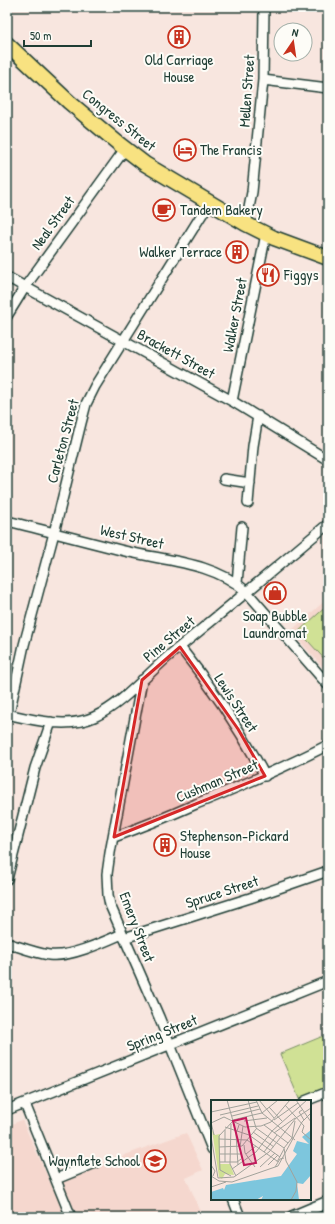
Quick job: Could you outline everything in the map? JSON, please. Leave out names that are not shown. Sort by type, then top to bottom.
[{"type":"main road","name":"Congress Street","points":[[7,44],[70,102],[145,164],[246,224],[303,250],[328,258]]},
{"type":"street","name":"Mellen Street","points":[[246,224],[252,192],[264,80],[264,7]]},
{"type":"street","points":[[264,80],[328,88]]},
{"type":"street","name":"Neal Street","points":[[7,316],[25,286],[125,149]]},
{"type":"street","name":"Carleton Street","points":[[8,714],[24,645],[86,404],[95,386],[209,203]]},
{"type":"street","name":"Walker Street","points":[[232,401],[266,234]]},
{"type":"street","name":"Brackett Street","points":[[7,277],[232,401],[328,460]]},
{"type":"street","points":[[248,503],[253,446],[258,416]]},
{"type":"street","points":[[224,479],[250,483]]},
{"type":"street","name":"West Street","points":[[7,521],[130,552],[207,569],[236,583],[246,591],[328,685]]},
{"type":"street","name":"Pine Street","points":[[8,714],[31,720],[51,722],[78,722],[93,718],[108,709],[221,614],[246,591],[328,524]]},
{"type":"street","points":[[236,583],[242,527]]},
{"type":"street","name":"Lewis Street","points":[[180,647],[199,672],[238,730],[264,776]]},
{"type":"street","name":"Emery Street","points":[[142,680],[108,874],[108,895],[113,914],[170,1044],[211,1144]]},
{"type":"street","points":[[7,880],[35,768],[51,722]]},
{"type":"street","name":"Cushman Street","points":[[114,837],[148,825],[290,765],[328,745]]},
{"type":"street","name":"Spruce Street","points":[[7,943],[50,956],[66,954],[263,894],[328,871]]},
{"type":"street","name":"Spring Street","points":[[7,1110],[328,981]]},
{"type":"street","points":[[308,1100],[328,1092]]},
{"type":"street","points":[[25,1104],[71,1217]]},
{"type":"street","points":[[56,1179],[95,1163]]},
{"type":"street","points":[[233,1200],[240,1217]]},
{"type":"street","points":[[292,1217],[328,1202]]},
{"type":"highlighted area","points":[[180,647],[238,729],[265,776],[114,837],[142,680]]},
{"type":"shaded area","points":[[328,598],[328,673],[291,631]]},
{"type":"shaded area","name":"Waynflete School","points":[[22,1120],[50,1182],[186,1133],[203,1170],[186,1178],[200,1210],[185,1217],[7,1217],[7,1126]]},
{"type":"green space","points":[[328,605],[328,663],[299,631]]},
{"type":"green space","points":[[328,1034],[328,1092],[308,1100],[300,1100],[280,1054]]},
{"type":"place","name":"Old Carriage House","points":[[179,37]]},
{"type":"place","name":"The Francis","points":[[185,150]]},
{"type":"place","name":"Tandem Bakery","points":[[164,210]]},
{"type":"place","name":"Walker Terrace","points":[[237,252]]},
{"type":"place","name":"Figgys","points":[[268,275]]},
{"type":"place","name":"Soap Bubble Laundromat","points":[[275,593]]},
{"type":"place","name":"Stephenson-Pickard House","points":[[165,845]]},
{"type":"place","name":"Waynflete School","points":[[155,1161]]}]
